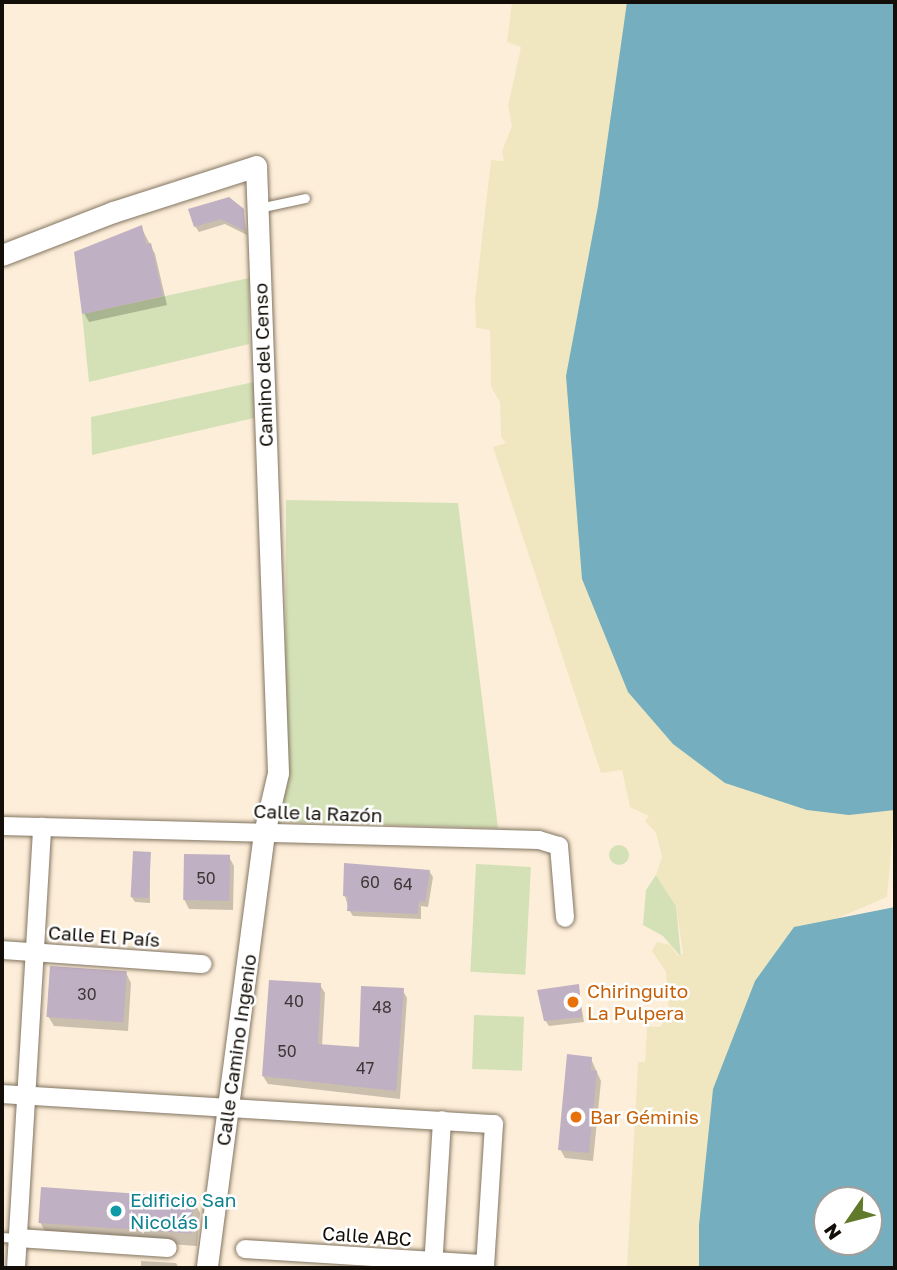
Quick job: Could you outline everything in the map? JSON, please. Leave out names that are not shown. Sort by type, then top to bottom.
[{"type":"street","name":"Camino del Censo","points":[[2,255],[113,212],[256,166],[278,773],[264,833]]},
{"type":"street","name":"Calle la Razón","points":[[2,826],[539,840],[559,846],[565,919]]},
{"type":"street","points":[[16,1268],[10,1238],[26,1096],[42,827]]},
{"type":"street","name":"Calle Camino Ingenio","points":[[207,1268],[264,833]]},
{"type":"street","name":"Calle El País","points":[[2,950],[203,964]]},
{"type":"street","points":[[2,1094],[494,1124],[485,1266]]},
{"type":"street","points":[[433,1265],[442,1121]]},
{"type":"street","points":[[10,1238],[167,1248]]},
{"type":"street","name":"Calle ABC","points":[[245,1249],[433,1265],[485,1266]]},
{"type":"lane","points":[[258,209],[305,198]]},
{"type":"green space","points":[[249,278],[249,344],[89,382],[82,314]]},
{"type":"green space","points":[[254,382],[254,418],[92,455],[91,417]]},
{"type":"green space","points":[[286,500],[458,503],[498,828],[280,822],[285,774]]},
{"type":"green space","points":[[619,845],[626,848],[629,855],[626,862],[619,865],[612,862],[609,855],[612,848]]},
{"type":"green space","points":[[476,864],[531,867],[525,975],[470,972]]},
{"type":"green space","points":[[656,875],[676,906],[681,957],[663,936],[643,925],[646,890]]},
{"type":"green space","points":[[474,1015],[524,1017],[522,1071],[472,1069]]},
{"type":"sand","points":[[512,2],[636,2],[895,807],[887,897],[810,930],[726,1268],[627,1268],[638,1062],[645,1062],[647,1026],[660,1027],[669,1014],[666,972],[652,951],[657,942],[670,945],[678,956],[683,953],[676,906],[656,875],[662,857],[656,833],[645,821],[649,816],[630,807],[622,770],[601,773],[493,447],[506,443],[501,437],[500,402],[491,387],[490,330],[476,328],[475,300],[491,160],[504,161],[502,151],[512,126],[508,106],[521,47],[507,42]]},
{"type":"water","points":[[627,2],[895,2],[895,810],[849,815],[807,810],[725,783],[673,744],[628,692],[582,579],[566,376],[598,206]]},
{"type":"water","points":[[895,907],[895,1268],[699,1268],[699,1225],[713,1089],[755,981],[794,927]]},
{"type":"building","points":[[229,197],[244,209],[245,231],[221,219],[194,227],[188,209]]},
{"type":"building","points":[[142,225],[146,244],[151,243],[163,296],[82,314],[74,252]]},
{"type":"building","points":[[133,851],[151,852],[149,898],[131,897]]},
{"type":"building","points":[[184,854],[230,855],[229,901],[183,900]]},
{"type":"building","points":[[344,863],[430,870],[425,902],[419,901],[418,914],[347,911],[348,897],[343,896]]},
{"type":"building","points":[[50,966],[127,971],[123,1022],[46,1017]]},
{"type":"building","points":[[269,980],[321,983],[318,1044],[359,1047],[361,986],[404,988],[396,1091],[262,1076]]},
{"type":"building","points":[[579,984],[582,1017],[544,1021],[537,990]]},
{"type":"building","points":[[567,1054],[592,1057],[591,1070],[597,1071],[589,1153],[558,1150]]},
{"type":"building","name":"Edificio San Nicolás I","points":[[41,1187],[194,1198],[191,1234],[38,1223]]},
{"type":"place","name":"Chiringuito La Pulpera","points":[[573,1002]]},
{"type":"place","name":"Bar Géminis","points":[[576,1117]]},
{"type":"place","name":"Edificio San Nicolás I","points":[[116,1211]]}]
